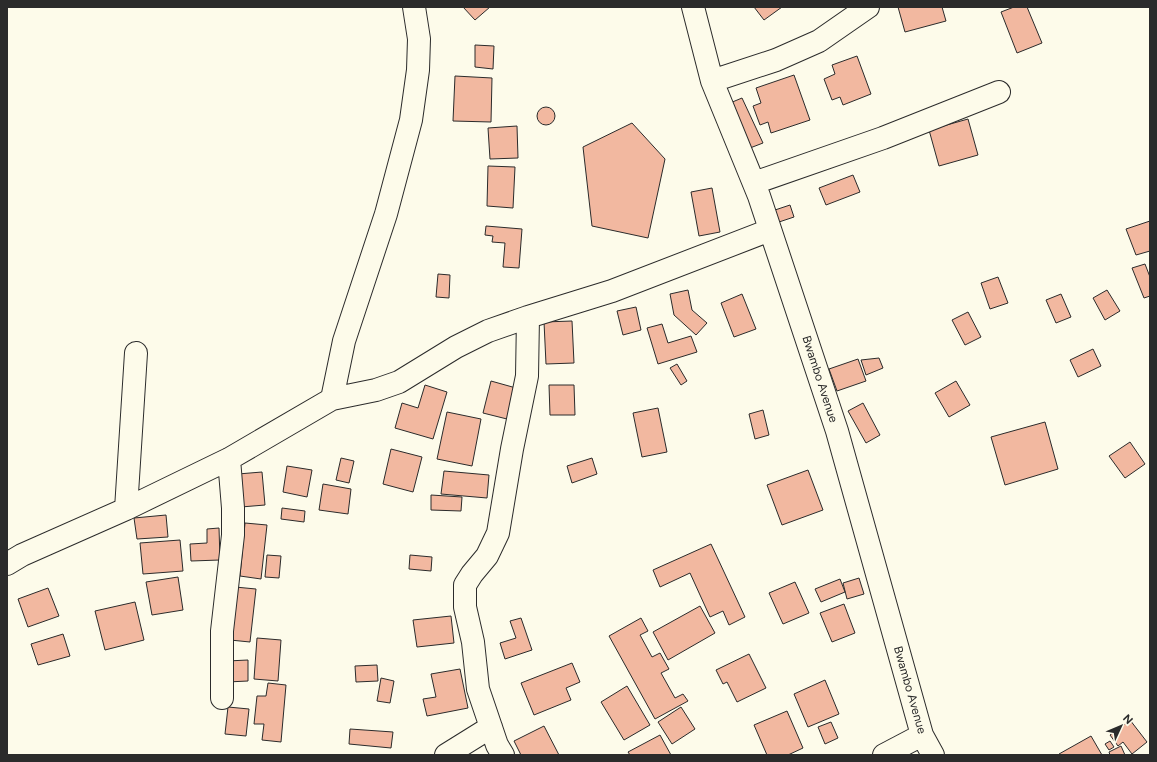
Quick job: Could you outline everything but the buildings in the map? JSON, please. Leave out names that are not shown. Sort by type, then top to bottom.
[{"type":"street","points":[[332,399],[344,341],[386,214],[410,120],[418,70],[419,39],[414,7]]},
{"type":"street","name":"Bwambo Avenue","points":[[693,7],[712,81],[754,183],[837,431],[922,735],[933,755]]},
{"type":"street","points":[[712,81],[776,60],[819,41],[868,7]]},
{"type":"street","points":[[754,183],[883,138],[999,92]]},
{"type":"street","points":[[7,564],[22,555],[126,510],[229,459],[332,399],[376,390],[399,382],[456,347],[488,331],[612,291],[770,230]]},
{"type":"street","points":[[503,755],[496,745],[478,689],[473,642],[465,607],[465,585],[487,556],[498,533],[512,449],[527,376],[528,317]]},
{"type":"street","points":[[126,510],[136,353]]},
{"type":"street","points":[[222,698],[222,631],[233,535],[233,508],[229,459]]},
{"type":"street","points":[[446,755],[491,727]]},
{"type":"street","points":[[884,755],[922,735]]}]
